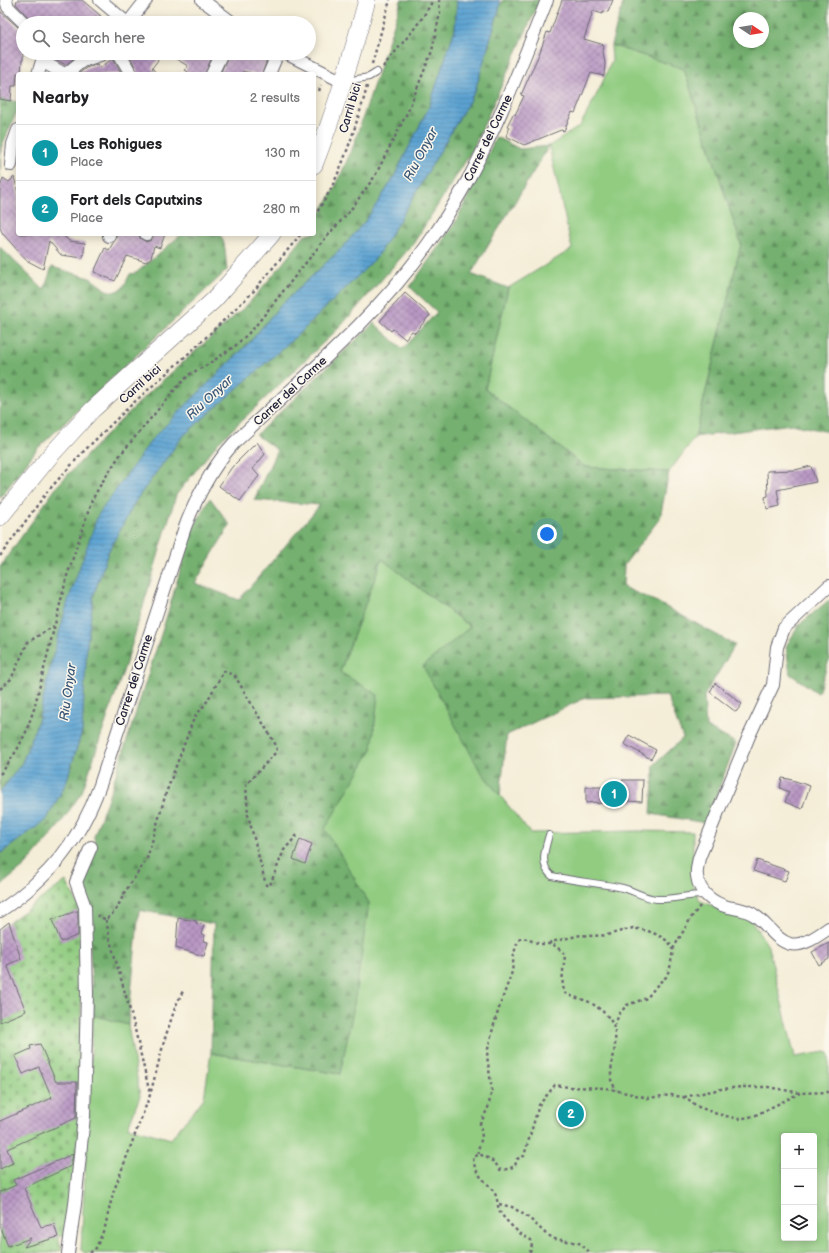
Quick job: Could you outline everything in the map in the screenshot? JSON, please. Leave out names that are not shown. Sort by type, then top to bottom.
[{"type":"main road","points":[[316,160],[326,135],[354,51],[367,0]]},
{"type":"main road","points":[[2,511],[92,410],[214,300],[270,236]]},
{"type":"street","points":[[6,0],[8,7],[17,16]]},
{"type":"street","points":[[100,0],[119,16]]},
{"type":"street","points":[[133,16],[146,0]]},
{"type":"street","points":[[202,0],[224,16]]},
{"type":"street","name":"Carrer del Carme","points":[[0,911],[35,885],[54,866],[69,847],[89,811],[100,785],[185,527],[204,485],[223,455],[234,443],[332,352],[371,313],[428,244],[457,198],[490,136],[528,50],[547,0]]},
{"type":"street","points":[[38,72],[41,60]]},
{"type":"street","points":[[46,60],[62,72]]},
{"type":"street","points":[[68,72],[85,60]]},
{"type":"street","points":[[123,60],[130,72]]},
{"type":"street","points":[[213,72],[219,60]]},
{"type":"street","points":[[270,72],[275,60]]},
{"type":"street","points":[[299,60],[343,82]]},
{"type":"street","points":[[11,165],[13,144],[16,136]]},
{"type":"street","points":[[829,586],[784,628],[777,647],[774,685],[749,736],[699,858],[697,877],[707,897],[721,904],[751,913],[761,919],[782,940],[790,944],[797,945],[811,939],[829,928]]},
{"type":"street","points":[[68,1253],[75,1204],[84,1116],[87,993],[85,907],[76,882],[91,847]]},
{"type":"lane","points":[[343,82],[369,77],[377,72]]},
{"type":"lane","points":[[549,835],[544,862],[547,871],[552,876],[597,885],[619,887],[656,899],[671,899],[697,895],[707,897]]},
{"type":"path","name":"Carril bici","points":[[316,213],[328,193],[348,148],[362,108],[390,0]]},
{"type":"path","points":[[377,72],[413,30],[433,0]]},
{"type":"path","points":[[0,774],[4,771],[17,750],[26,732],[34,709],[67,576],[92,500],[101,484],[120,455],[190,374],[207,365],[235,346],[253,329],[328,235],[350,212],[374,176],[408,111],[432,52],[440,14],[439,0]]},
{"type":"path","name":"Carril bici","points":[[0,556],[47,492],[83,452],[130,406],[198,345],[252,293],[299,236]]},
{"type":"path","points":[[0,690],[11,678],[28,642],[54,626]]},
{"type":"path","points":[[106,920],[116,910],[125,892],[147,859],[166,793],[194,718],[206,702],[224,671],[235,676],[277,747],[276,752],[246,785],[248,815],[266,885],[270,884],[284,850],[298,834]]},
{"type":"path","points":[[672,950],[695,912],[707,897]]},
{"type":"path","points":[[85,907],[106,920],[110,940],[133,1021],[150,1095]]},
{"type":"path","points":[[549,944],[551,942],[581,935],[607,935],[633,928],[648,931],[670,942],[672,950],[670,968],[666,977],[658,984],[647,998],[627,1005],[619,1014],[614,1026],[614,1050],[611,1075],[616,1090]]},
{"type":"path","points":[[479,1154],[478,1150],[482,1137],[480,1124],[488,1108],[492,1090],[487,1056],[488,1049],[505,990],[510,978],[515,948],[520,939],[524,938],[540,944],[552,944],[565,955],[562,985],[565,993],[593,1004],[608,1015],[614,1026]]},
{"type":"path","points":[[90,1253],[96,1248],[105,1227],[113,1193],[150,1095],[176,1005],[184,989]]},
{"type":"path","points":[[479,1154],[496,1163],[500,1170],[508,1169],[514,1166],[517,1159],[524,1156],[539,1105],[555,1085],[568,1087],[606,1088],[632,1096],[648,1098],[671,1095],[684,1098],[696,1106],[717,1114],[739,1119],[754,1116],[800,1093]]},
{"type":"path","points":[[684,1098],[721,1089],[744,1087],[768,1088],[800,1093],[829,1092]]},
{"type":"path","points":[[479,1154],[473,1158],[474,1167],[495,1194],[500,1210],[504,1216],[525,1238],[531,1240],[532,1244],[530,1253]]},
{"type":"path","points":[[499,1204],[512,1207],[529,1218],[546,1234],[555,1239],[579,1243],[591,1253]]},
{"type":"green space","points":[[401,0],[457,0],[455,29],[429,107],[392,181],[366,220],[343,247],[278,308],[251,341],[153,438],[52,659],[39,718],[22,763],[0,792],[0,567],[58,485],[153,389],[248,304],[304,236],[316,236],[316,221],[334,190],[353,147]]},
{"type":"green space","points":[[503,0],[540,0],[472,151],[413,244],[340,327],[218,443],[176,495],[129,654],[82,792],[58,827],[25,866],[0,886],[0,854],[47,819],[66,783],[82,731],[87,643],[94,594],[108,552],[136,500],[182,437],[302,331],[376,258],[475,91]]},
{"type":"green space","points":[[624,0],[829,0],[829,432],[791,424],[695,437],[741,244],[684,69],[611,45]]},
{"type":"green space","points":[[611,45],[684,69],[741,244],[695,437],[669,472],[585,467],[485,389],[508,288],[572,249],[549,146],[580,126],[600,88],[612,60]]},
{"type":"green space","points":[[0,99],[16,102],[16,114],[1,148],[0,177]]},
{"type":"green space","points":[[496,137],[520,149],[549,146],[471,274],[508,288],[485,389],[585,467],[669,472],[660,518],[624,565],[623,587],[657,602],[735,645],[704,696],[706,727],[736,743],[706,823],[651,814],[654,765],[683,738],[667,696],[585,698],[507,735],[500,796],[479,769],[423,666],[470,627],[382,559],[340,672],[378,695],[372,749],[325,829],[369,903],[353,1011],[340,1074],[211,1053],[214,924],[139,910],[128,1025],[93,1015],[88,902],[79,882],[95,846],[94,836],[112,787],[165,622],[192,530],[210,498],[230,525],[195,583],[239,600],[320,505],[254,500],[277,450],[256,435],[374,323],[403,349],[437,312],[410,287],[455,223]]},
{"type":"green space","points":[[180,236],[222,237],[225,246],[227,270],[37,449],[0,498],[0,247],[44,290],[52,267],[90,278],[106,290],[114,292],[123,288],[130,274],[136,273]]},
{"type":"green space","points":[[382,559],[470,627],[479,769],[530,833],[638,831],[693,832],[693,885],[700,901],[751,920],[768,946],[795,1057],[825,1052],[829,1053],[829,1253],[85,1253],[81,1250],[93,1015],[128,1025],[140,1096],[128,1127],[171,1139],[204,1098],[211,1053],[340,1074],[369,903],[324,829],[372,749],[340,672]]},
{"type":"green space","points":[[829,600],[829,660],[818,693],[790,674],[786,646],[800,624]]},
{"type":"green space","points":[[66,881],[81,910],[81,1118],[67,1227],[65,1235],[58,1237],[62,1250],[49,1253],[0,1253],[0,929]]},
{"type":"water","name":"Riu Onyar","points":[[457,0],[500,0],[500,6],[475,91],[376,258],[302,331],[182,437],[136,500],[108,552],[94,594],[87,643],[82,731],[66,783],[47,819],[0,854],[0,792],[22,763],[39,718],[52,659],[68,601],[98,515],[153,438],[251,341],[278,308],[343,247],[366,220],[392,181],[429,107],[455,29]]},
{"type":"building","points":[[17,0],[82,0],[101,16],[27,16],[16,4]]},
{"type":"building","points":[[562,0],[613,0],[608,12],[603,11],[603,14],[593,11],[584,39],[604,45],[604,76],[591,73],[575,113],[572,112],[564,131],[561,130],[524,145],[506,136],[510,127],[507,126],[513,114],[515,115],[524,96],[521,95],[547,32],[550,33]]},
{"type":"building","points":[[0,11],[16,25],[16,60],[22,60],[21,72],[16,72],[16,86],[12,86],[11,101],[0,99]]},
{"type":"building","points":[[56,60],[72,60],[66,65]]},
{"type":"building","points":[[110,60],[114,60],[121,72],[81,72],[86,68],[97,64],[100,68]]},
{"type":"building","points":[[132,60],[158,60],[152,68],[155,72],[137,72]]},
{"type":"building","points":[[178,60],[211,60],[206,72],[188,72],[185,70],[188,66]]},
{"type":"building","points":[[226,60],[267,60],[263,72],[221,72]]},
{"type":"building","points":[[14,177],[16,184],[16,236],[64,236],[69,241],[85,243],[83,258],[61,255],[49,241],[43,269],[26,260],[3,234],[0,228],[0,188],[3,178],[9,182]]},
{"type":"building","points":[[116,236],[140,236],[146,242],[151,240],[153,236],[164,236],[160,248],[154,246],[151,258],[146,262],[127,256],[115,281],[94,272],[105,248],[109,250],[116,239]]},
{"type":"building","points":[[405,293],[430,315],[415,333],[412,331],[405,339],[393,329],[391,331],[380,321]]},
{"type":"building","points":[[257,442],[265,454],[253,469],[259,476],[240,501],[219,486],[232,467]]},
{"type":"building","points":[[811,466],[816,482],[777,490],[780,506],[767,509],[765,497],[768,496],[767,471],[795,470]]},
{"type":"building","points":[[715,683],[742,704],[736,712],[710,692]]},
{"type":"building","points":[[629,735],[656,750],[651,759],[624,744]]},
{"type":"building","points":[[782,778],[810,786],[802,809],[785,802],[789,792],[780,788]]},
{"type":"building","points":[[622,780],[643,780],[642,802],[611,800],[597,804],[597,802],[586,803],[586,787],[622,787]]},
{"type":"building","points":[[300,839],[312,844],[305,864],[293,859]]},
{"type":"building","points":[[757,860],[789,871],[785,881],[753,871]]},
{"type":"building","points":[[78,911],[78,935],[61,942],[52,920]]},
{"type":"building","points":[[178,918],[196,921],[196,923],[204,925],[201,934],[205,935],[203,941],[208,942],[204,956],[176,948]]},
{"type":"building","points":[[9,922],[21,959],[7,965],[26,1011],[0,1022],[0,929]]},
{"type":"building","points":[[829,943],[829,959],[819,965],[812,952]]},
{"type":"building","points":[[40,1044],[56,1082],[77,1082],[76,1118],[7,1149],[13,1163],[0,1169],[0,1121],[52,1098],[39,1067],[23,1074],[15,1056],[31,1049],[30,1046]]},
{"type":"building","points":[[73,1154],[71,1166],[24,1188],[41,1227],[54,1224],[58,1237],[24,1247],[31,1238],[8,1246],[0,1226],[0,1192],[16,1185],[13,1180]]},
{"type":"place","name":"Les Rohigues","points":[[614,794]]},
{"type":"place","name":"Fort dels Caputxins","points":[[571,1114]]}]
